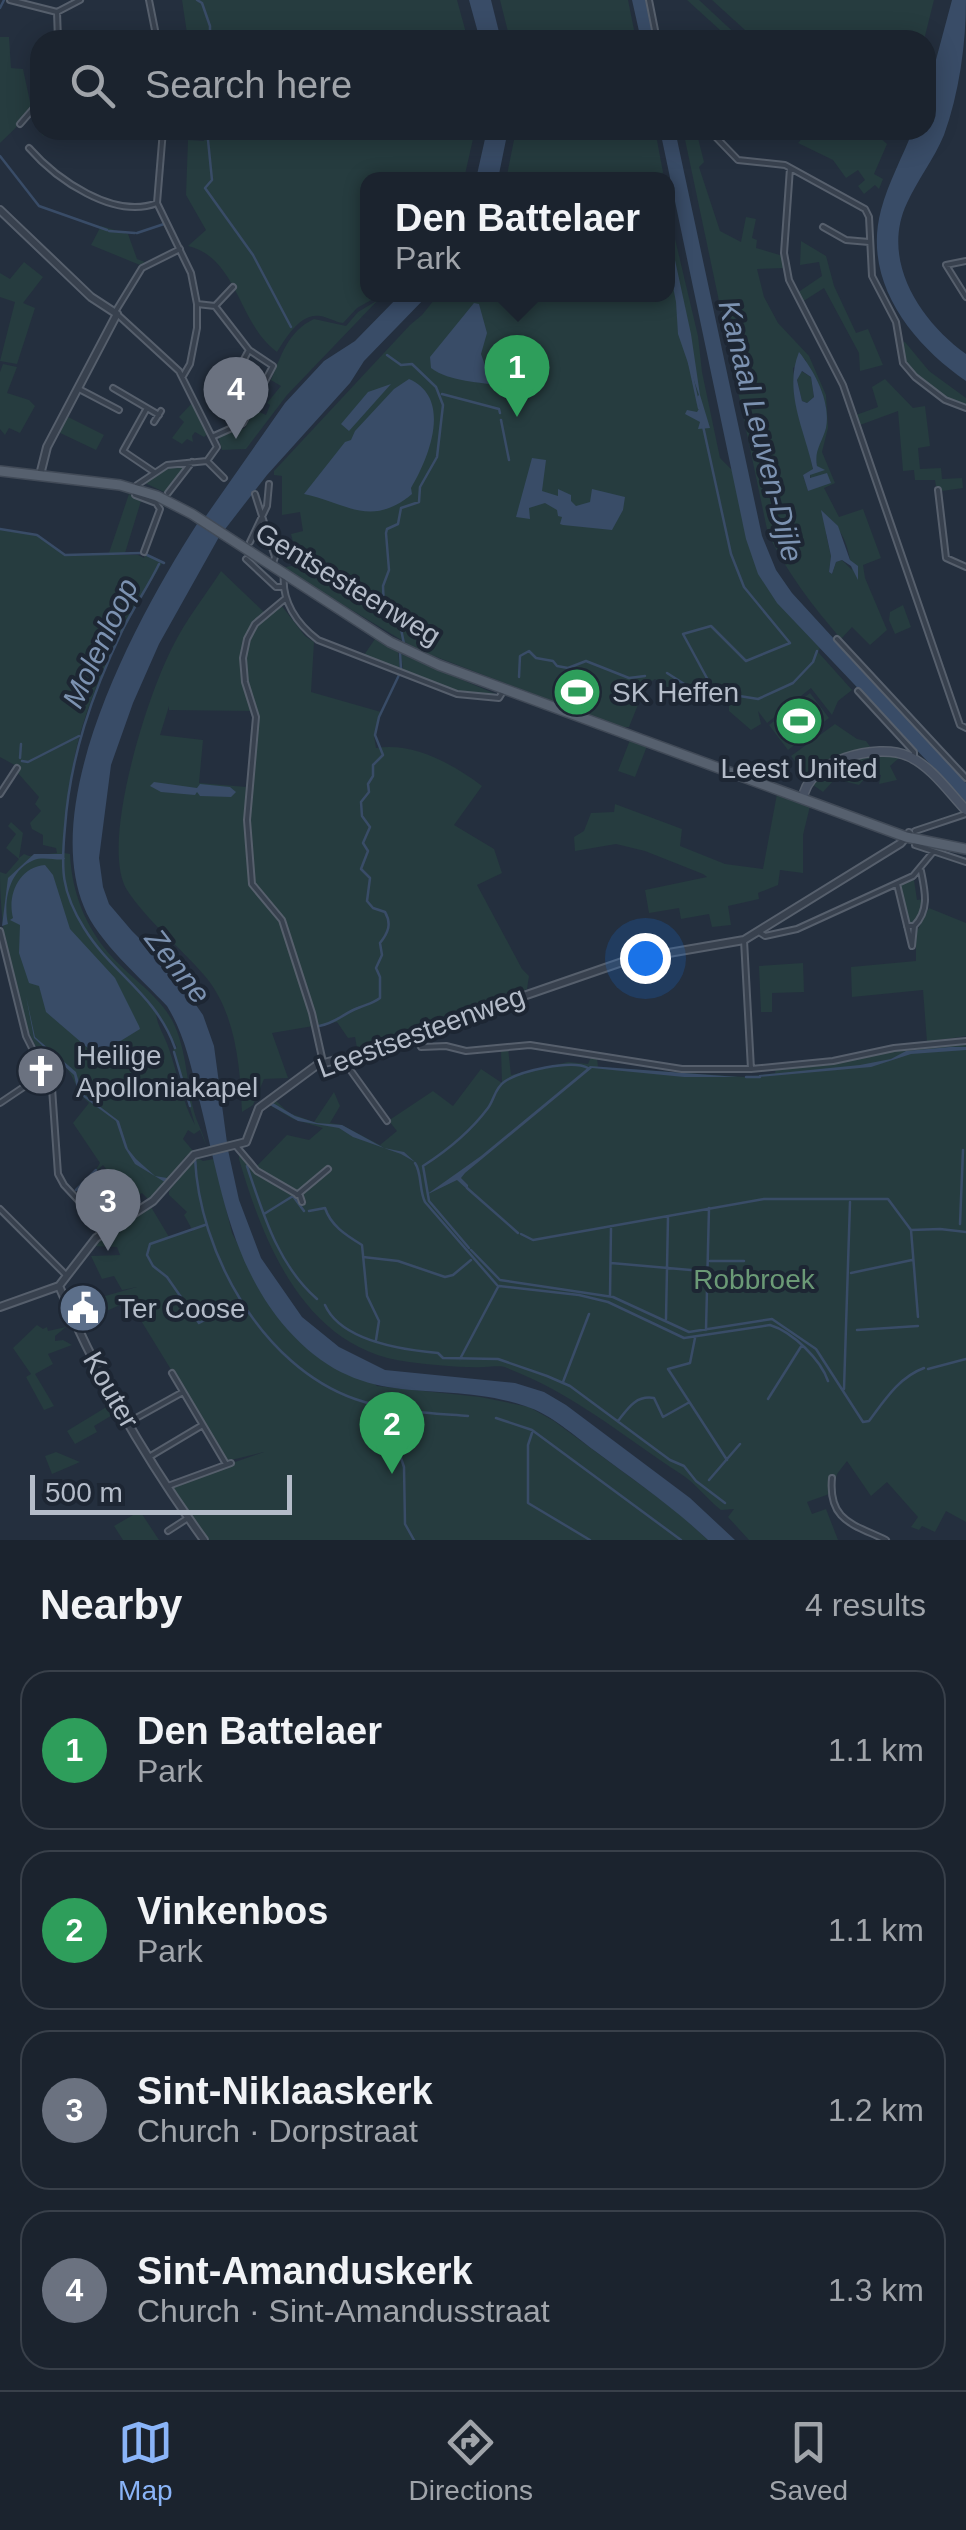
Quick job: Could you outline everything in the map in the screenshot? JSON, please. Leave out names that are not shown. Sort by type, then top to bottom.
[{"type":"main road","name":"Gentsesteenweg","points":[[0,471],[135,488],[202,521],[391,642],[502,694],[882,826],[966,847]]},
{"type":"main road","points":[[788,793],[822,768],[872,751],[894,752],[914,759],[966,812]]},
{"type":"main road","points":[[805,800],[808,782]]},
{"type":"street","points":[[10,0],[57,12],[80,0]]},
{"type":"street","points":[[150,0],[155,30]]},
{"type":"street","points":[[649,0],[656,30]]},
{"type":"street","points":[[57,12],[58,30]]},
{"type":"street","points":[[20,124],[30,113]]},
{"type":"street","points":[[162,140],[157,203],[191,273],[197,304],[197,328],[190,364],[183,376]]},
{"type":"street","points":[[719,140],[738,160],[781,164],[865,209],[869,218],[872,276],[896,322],[905,368],[946,400],[966,408]]},
{"type":"street","points":[[29,148],[73,187],[119,204],[144,208],[157,203]]},
{"type":"street","points":[[790,168],[784,254],[789,280],[843,385],[960,725],[966,728]]},
{"type":"street","points":[[0,210],[92,297],[151,342],[183,376],[214,436],[216,447],[207,461]]},
{"type":"street","points":[[823,227],[850,241],[868,242]]},
{"type":"street","points":[[40,476],[47,447],[142,268],[180,249]]},
{"type":"street","points":[[966,261],[946,265],[966,298]]},
{"type":"street","points":[[215,306],[233,286]]},
{"type":"street","points":[[197,304],[215,306],[249,350],[273,366],[243,423],[214,436]]},
{"type":"street","points":[[236,372],[249,350]]},
{"type":"street","points":[[77,388],[119,410]]},
{"type":"street","points":[[113,388],[160,413],[154,422]]},
{"type":"street","points":[[147,408],[123,449],[154,472]]},
{"type":"street","points":[[144,552],[160,510],[156,503],[135,495],[135,488],[154,472],[172,464],[207,461],[224,478]]},
{"type":"street","points":[[168,493],[192,462]]},
{"type":"street","points":[[250,542],[263,517],[269,484]]},
{"type":"street","points":[[938,490],[946,558],[966,567]]},
{"type":"street","points":[[255,494],[275,556],[272,566]]},
{"type":"street","points":[[246,559],[276,587],[284,587]]},
{"type":"street","points":[[284,574],[286,598],[255,624],[245,648],[242,671],[256,716],[247,820],[252,884],[282,920],[324,1062]]},
{"type":"street","name":"Gentsesteenweg","points":[[286,598],[299,624],[318,640],[457,694],[502,694]]},
{"type":"street","points":[[837,639],[966,778]]},
{"type":"street","points":[[858,691],[914,752],[914,759]]},
{"type":"street","points":[[0,794],[18,768]]},
{"type":"street","points":[[910,833],[966,812]]},
{"type":"street","name":"Leestsesteenweg","points":[[232,1147],[247,1140],[257,1111],[324,1062],[416,1037],[628,960],[744,940],[910,833]]},
{"type":"street","points":[[916,846],[966,862]]},
{"type":"street","points":[[759,932],[765,936],[797,929],[896,884],[921,871],[933,852]]},
{"type":"street","points":[[907,926],[921,920],[926,899],[921,871]]},
{"type":"street","points":[[896,884],[912,946],[914,926]]},
{"type":"street","points":[[0,931],[26,1036],[54,1094],[58,1174],[106,1230]]},
{"type":"street","points":[[744,940],[751,1069]]},
{"type":"street","points":[[416,1037],[419,1046],[466,1051],[530,1045],[682,1069],[751,1069],[833,1061],[894,1048],[966,1041]]},
{"type":"street","points":[[341,1057],[387,1121]]},
{"type":"street","points":[[0,1103],[46,1072]]},
{"type":"street","points":[[0,1306],[60,1286],[92,1242],[153,1202],[194,1155],[232,1147],[257,1172],[297,1195],[302,1202]]},
{"type":"street","points":[[297,1195],[328,1169]]},
{"type":"street","points":[[0,1209],[66,1275]]},
{"type":"street","name":"Kouter","points":[[60,1286],[88,1352],[204,1540]]},
{"type":"street","points":[[168,1486],[229,1464],[172,1373]]},
{"type":"street","points":[[128,1422],[183,1392]]},
{"type":"street","points":[[150,1457],[204,1425]]},
{"type":"street","points":[[832,1478],[831,1492],[841,1518],[886,1540]]},
{"type":"street","points":[[168,1531],[188,1518]]},
{"type":"green space","points":[[182,0],[457,0],[465,30],[186,30]]},
{"type":"green space","points":[[500,0],[628,0],[634,30],[508,30]]},
{"type":"green space","points":[[687,0],[699,0],[731,30],[720,30]]},
{"type":"green space","points":[[712,0],[934,0],[926,30],[745,30]]},
{"type":"green space","points":[[0,37],[9,37],[11,68],[23,69],[30,114],[0,143]]},
{"type":"green space","points":[[188,140],[473,140],[466,172],[360,172],[360,302],[368,302],[343,323],[320,316],[306,318],[277,352],[264,340],[218,264],[188,246],[206,230],[186,195]]},
{"type":"green space","points":[[514,140],[657,140],[663,172],[508,172]]},
{"type":"green space","points":[[685,140],[698,140],[704,162],[699,167],[720,231],[741,242],[746,217],[756,219],[752,238],[757,240],[756,248],[783,256],[784,268],[757,269],[764,297],[778,323],[809,356],[826,395],[828,428],[822,452],[835,483],[824,488],[839,517],[863,509],[881,558],[863,565],[865,578],[887,630],[870,645],[852,627],[841,639],[768,534]],"holes":[[[805,359],[826,406],[815,453],[817,467],[810,475],[811,479],[827,474],[808,491],[803,475],[813,470],[793,368]],[[832,524],[844,538],[852,570],[842,560],[836,562],[832,574],[826,534]]]},
{"type":"green space","points":[[883,140],[887,144],[874,174],[883,179],[879,189],[875,185],[864,194],[858,186],[865,180],[858,170],[846,178],[833,160],[798,143]]},
{"type":"green space","points":[[101,226],[128,234],[137,259],[145,262],[140,265],[91,245]]},
{"type":"green space","points":[[675,239],[720,458],[733,471],[778,603],[852,690],[838,701],[832,715],[811,688],[767,723],[758,711],[761,724],[751,730],[729,711],[729,697],[723,693],[688,695],[655,679],[646,685],[629,727],[621,727],[418,650],[282,568],[299,564],[291,534],[303,531],[300,512],[282,515],[282,476],[274,475],[274,471],[432,302],[675,302]]},
{"type":"green space","points":[[801,241],[826,256],[834,286],[856,333],[868,329],[883,365],[860,371],[859,353],[824,288],[802,302],[797,293],[822,276],[819,262],[800,265]]},
{"type":"green space","points":[[24,262],[43,277],[23,303],[35,308],[17,364],[0,361],[15,302],[0,297],[0,273],[10,279]]},
{"type":"green space","points":[[376,302],[287,395],[246,449],[222,450],[218,436],[245,428],[255,410],[266,415],[270,405],[267,403],[281,386],[271,380],[286,345],[298,330],[314,319],[346,326],[358,312]]},
{"type":"green space","points":[[905,342],[929,371],[966,398],[966,407],[940,395],[907,369],[902,359],[901,343]]},
{"type":"green space","points":[[3,364],[17,367],[7,393],[35,406],[20,433],[9,428],[5,435],[0,429]]},
{"type":"green space","points":[[801,371],[811,377],[814,397],[807,403],[802,401],[797,380]]},
{"type":"green space","points":[[885,379],[913,408],[925,406],[930,446],[918,448],[920,469],[941,468],[942,479],[962,478],[963,488],[942,491],[935,480],[915,480],[914,470],[903,471],[898,411],[860,425],[856,415],[878,407],[872,387]]},
{"type":"green space","points":[[193,402],[210,432],[204,437],[195,432],[193,442],[187,439],[182,444],[172,438],[184,422],[179,417]]},
{"type":"green space","points":[[64,415],[104,435],[96,450],[56,431]]},
{"type":"green space","points":[[179,466],[185,471],[166,493],[145,483],[165,469]]},
{"type":"green space","points":[[129,494],[141,501],[125,553],[109,553]]},
{"type":"green space","points":[[0,529],[37,536],[64,555],[144,558],[146,554],[162,563],[115,648],[86,715],[70,781],[64,853],[70,854],[78,900],[99,941],[172,1020],[207,1147],[200,1130],[194,1134],[188,1130],[183,1139],[194,1152],[185,1157],[171,1181],[150,1201],[142,1193],[133,1198],[125,1184],[119,1186],[103,1165],[94,1173],[100,1163],[73,1123],[89,1103],[62,1063],[50,1070],[18,1001],[6,948],[1,896],[0,872],[6,874],[19,859],[6,848],[16,834],[8,826],[11,822],[23,833],[19,858],[24,854],[57,853],[56,848],[43,845],[43,835],[32,829],[30,823],[41,811],[35,804],[39,797],[17,772],[20,768],[0,757]],"holes":[[[156,1012],[177,1047],[173,1050],[195,1125]]]},
{"type":"green space","points":[[221,571],[266,614],[281,605],[314,642],[311,692],[381,712],[374,736],[376,748],[405,748],[432,756],[482,786],[454,825],[494,849],[502,873],[477,885],[529,976],[527,989],[442,1025],[357,1048],[355,1037],[348,1038],[337,1022],[272,1033],[288,1078],[264,1079],[253,1105],[242,1112],[238,1058],[230,1022],[215,990],[135,902],[120,869],[123,806],[151,699],[177,638]],"holes":[[[242,672],[258,713],[245,836],[246,787],[199,783],[203,740],[160,735],[169,706],[169,710],[254,711]]]},
{"type":"green space","points":[[903,605],[911,627],[895,634],[890,612]]},
{"type":"green space","points":[[375,639],[398,652],[400,669],[364,655]]},
{"type":"green space","points":[[401,654],[498,695],[459,692],[403,670]]},
{"type":"green space","name":"Leest United","points":[[810,693],[829,718],[788,750],[769,725]]},
{"type":"green space","points":[[835,724],[866,741],[874,752],[900,757],[890,766],[897,780],[879,784],[881,775],[869,774],[859,785],[835,779],[823,792],[813,785],[791,756]]},
{"type":"green space","points":[[630,740],[647,746],[635,777],[618,771]]},
{"type":"green space","points":[[777,794],[810,806],[803,835],[803,873],[780,870],[778,885],[758,893],[759,899],[728,906],[731,925],[712,927],[709,914],[681,919],[679,908],[649,913],[645,890],[707,877],[703,874],[616,844],[575,851],[574,837],[584,831],[591,813],[614,812],[615,804],[682,829],[680,846],[725,864],[763,869]]},
{"type":"green space","points":[[917,876],[917,900],[923,899],[924,908],[912,925],[906,920],[899,886]]},
{"type":"green space","points":[[929,908],[966,923],[966,1036],[927,1042],[923,990],[852,997],[851,967],[916,961],[916,933]]},
{"type":"green space","points":[[803,963],[804,992],[772,993],[772,1012],[761,1012],[759,966]]},
{"type":"green space","name":"Robbroek","points":[[966,1043],[966,1522],[946,1511],[935,1532],[922,1526],[919,1530],[911,1527],[918,1517],[887,1482],[871,1496],[847,1461],[837,1474],[832,1493],[807,1502],[812,1514],[826,1509],[838,1540],[749,1540],[728,1517],[734,1509],[721,1510],[681,1474],[576,1403],[531,1378],[502,1367],[409,1362],[373,1353],[342,1337],[317,1315],[277,1258],[239,1159],[239,1154],[254,1169],[287,1135],[309,1140],[323,1128],[293,1119],[268,1104],[275,1100],[289,1113],[314,1122],[334,1092],[340,1106],[330,1123],[342,1125],[380,1145],[397,1131],[385,1116],[391,1119],[433,1091],[453,1106],[481,1069],[502,1083],[501,1050],[508,1048],[511,1075],[568,1062],[588,1064],[591,1057],[597,1058],[598,1067],[745,1077],[775,1073],[776,1068]]},
{"type":"green space","points":[[196,1157],[203,1161],[214,1159],[232,1233],[265,1297],[377,1386],[480,1397],[529,1407],[679,1513],[708,1540],[207,1540],[169,1485],[264,1452],[227,1461],[129,1301],[102,1313],[98,1298],[137,1287],[122,1290],[114,1276],[102,1279],[91,1256],[120,1255],[117,1247],[92,1246],[101,1236],[151,1207],[169,1237],[193,1231],[184,1215],[187,1212],[169,1191]]},
{"type":"green space","points":[[37,1325],[47,1327],[48,1331],[66,1327],[55,1336],[55,1341],[72,1345],[48,1354],[53,1364],[35,1374],[54,1406],[44,1410],[26,1377],[31,1374],[13,1348]]},
{"type":"green space","points":[[113,1403],[119,1411],[94,1426],[97,1432],[75,1444],[67,1431]]},
{"type":"green space","points":[[56,1452],[80,1462],[52,1474],[45,1456]]},
{"type":"green space","points":[[140,1511],[159,1540],[123,1540],[114,1526]]},
{"type":"water","points":[[469,0],[491,0],[498,30],[477,30]]},
{"type":"water","points":[[632,0],[648,0],[654,30],[639,30]]},
{"type":"water","points":[[952,0],[966,0],[958,86],[949,119],[936,152],[907,203],[898,246],[909,288],[920,307],[966,354],[966,381],[910,329],[885,285],[879,261],[881,210],[909,140],[936,140],[936,60]]},
{"type":"water","points":[[485,140],[506,140],[499,172],[478,172]]},
{"type":"water","points":[[662,140],[677,140],[762,536],[776,570],[792,593],[966,783],[966,802],[777,603],[758,574],[746,539],[675,201],[675,172],[669,172]]},
{"type":"water","points":[[675,260],[700,395],[710,428],[698,429],[700,422],[685,414],[687,410],[697,412],[700,407],[678,334]]},
{"type":"water","name":"Zenne","points":[[393,302],[421,302],[364,361],[350,383],[267,475],[219,537],[159,644],[111,765],[99,858],[103,887],[109,904],[172,971],[203,1015],[214,1046],[239,1200],[261,1258],[302,1317],[339,1347],[385,1370],[515,1383],[544,1392],[690,1498],[735,1540],[708,1540],[639,1483],[544,1414],[492,1398],[372,1384],[344,1374],[316,1356],[287,1329],[267,1303],[238,1246],[189,1058],[173,1016],[109,946],[84,907],[74,863],[74,814],[84,762],[123,657],[197,524],[285,403],[324,361],[355,341]]},
{"type":"water","points":[[474,303],[479,304],[487,333],[481,354],[503,386],[456,379],[431,368],[430,357]]},
{"type":"water","points":[[799,352],[816,378],[826,408],[826,428],[816,460],[817,466],[825,470],[810,478],[827,473],[831,483],[808,491],[803,475],[813,469],[794,396]],"holes":[[[802,371],[811,377],[814,397],[807,403],[802,401],[797,380]]]},
{"type":"water","points":[[409,379],[422,388],[434,414],[430,445],[411,488],[412,494],[383,510],[370,511],[304,494],[355,431],[394,389]]},
{"type":"water","points":[[391,384],[349,431],[341,424],[368,392]]},
{"type":"water","points":[[532,458],[546,460],[542,491],[558,496],[558,489],[571,495],[576,506],[590,502],[592,489],[625,497],[612,530],[560,524],[562,517],[557,510],[545,503],[529,508],[530,519],[516,517]]},
{"type":"water","points":[[821,510],[838,526],[850,560],[858,566],[858,580],[851,566],[842,560],[836,562],[832,574],[829,572],[831,556]]},
{"type":"water","points":[[154,782],[197,788],[200,784],[230,787],[236,792],[231,797],[161,792],[150,786]]},
{"type":"water","points":[[34,854],[62,854],[65,859],[38,859],[19,871],[7,896],[8,924],[2,926],[8,878]]},
{"type":"water","points":[[45,865],[53,875],[70,929],[115,978],[139,1026],[114,1045],[89,1049],[46,1012],[39,986],[29,983],[19,953],[20,925],[10,920],[12,900],[22,877]]},
{"type":"water","points":[[26,996],[35,1037],[76,1072],[82,1093],[119,1121],[128,1149],[136,1159],[155,1176],[167,1178],[168,1184],[135,1164],[125,1148],[116,1121],[78,1093],[74,1075],[34,1038]]},
{"type":"water","points":[[950,1047],[966,1050],[911,1054],[871,1067],[759,1077],[860,1065],[891,1059],[906,1051]]},
{"type":"water","points":[[590,1066],[738,1077],[684,1077],[592,1068],[465,1173],[461,1178],[468,1190],[457,1180],[426,1195],[481,1156]]},
{"type":"water","points":[[268,1104],[295,1116],[342,1125],[384,1148],[339,1128],[298,1121]]},
{"type":"waterway","points":[[0,8],[4,0]]},
{"type":"waterway","points":[[197,0],[202,3],[210,30]]},
{"type":"waterway","points":[[208,140],[212,180],[205,188],[253,255],[291,327]]},
{"type":"waterway","points":[[0,156],[39,206],[107,230]]},
{"type":"waterway","points":[[137,233],[164,224]]},
{"type":"waterway","points":[[109,231],[135,233]]},
{"type":"waterway","points":[[387,355],[401,365],[412,364],[436,387],[443,405],[437,457],[420,487],[419,502],[401,508],[398,524],[386,533],[389,570],[383,586],[384,608],[400,624],[404,644]]},
{"type":"waterway","points":[[689,362],[699,408]]},
{"type":"waterway","points":[[442,394],[499,409],[500,413]]},
{"type":"waterway","points":[[501,420],[509,460]]},
{"type":"waterway","points":[[703,426],[731,554],[744,587],[790,643],[746,661],[711,626],[683,634],[715,693]]},
{"type":"waterway","points":[[0,529],[37,535],[65,555],[141,553]]},
{"type":"waterway","points":[[145,554],[164,563]]},
{"type":"waterway","name":"Molenloop","points":[[159,564],[122,631],[84,726],[68,801],[63,868],[71,903],[84,928],[157,1013],[175,1048]]},
{"type":"waterway","points":[[519,677],[520,656],[529,651],[557,666],[568,668],[586,661],[629,678],[645,676]]},
{"type":"waterway","points":[[667,673],[700,694],[758,699],[793,683],[813,662],[817,651]]},
{"type":"waterway","points":[[400,652],[401,669]]},
{"type":"waterway","points":[[319,1026],[380,998],[376,968],[382,955],[380,943],[389,924],[385,912],[367,901],[370,878],[361,869],[368,851],[363,843],[370,827],[362,816],[361,802],[369,792],[373,765],[383,755],[375,735],[399,675]]},
{"type":"waterway","points":[[22,761],[28,762],[79,736]]},
{"type":"waterway","points":[[20,758],[21,744]]},
{"type":"waterway","points":[[174,1052],[190,1106]]},
{"type":"waterway","points":[[469,1248],[429,1201],[423,1166],[474,1125],[504,1082],[546,1068],[588,1068]]},
{"type":"waterway","points":[[746,1077],[760,1077]]},
{"type":"waterway","points":[[960,1224],[963,1150]]},
{"type":"waterway","points":[[195,1158],[208,1230],[223,1266],[264,1333],[291,1360],[321,1383],[355,1399],[397,1409],[468,1416]]},
{"type":"waterway","points":[[415,1163],[425,1202],[497,1285]]},
{"type":"waterway","points":[[247,1166],[282,1255],[317,1299]]},
{"type":"waterway","points":[[76,1190],[96,1170]]},
{"type":"waterway","points":[[467,1188],[518,1233]]},
{"type":"waterway","points":[[264,1214],[293,1196],[304,1211]]},
{"type":"waterway","points":[[521,1234],[533,1240],[764,1199],[888,1199],[911,1230],[966,1232]]},
{"type":"waterway","points":[[844,1389],[850,1202]]},
{"type":"waterway","points":[[309,1211],[325,1208],[335,1225],[362,1245],[367,1296],[379,1321],[376,1340]]},
{"type":"waterway","points":[[706,1330],[709,1208]]},
{"type":"waterway","points":[[666,1319],[668,1217]]},
{"type":"waterway","points":[[205,1225],[150,1244],[147,1255],[199,1323],[236,1304]]},
{"type":"waterway","points":[[610,1295],[611,1228]]},
{"type":"waterway","points":[[911,1230],[918,1317]]},
{"type":"waterway","points":[[471,1250],[500,1280],[613,1297],[689,1332],[772,1319],[816,1349],[863,1422],[869,1421],[900,1383],[924,1368]]},
{"type":"waterway","points":[[363,1257],[398,1261],[445,1277],[471,1260]]},
{"type":"waterway","points":[[851,1273],[912,1260]]},
{"type":"waterway","points":[[710,1261],[744,1261]]},
{"type":"waterway","points":[[611,1263],[702,1271]]},
{"type":"waterway","points":[[499,1286],[608,1302],[684,1338],[770,1325],[805,1348],[828,1381]]},
{"type":"waterway","points":[[460,1359],[498,1287]]},
{"type":"waterway","points":[[325,1305],[345,1327],[375,1341],[438,1353],[443,1358],[498,1359],[570,1386],[670,1460],[684,1466],[696,1481],[725,1503]]},
{"type":"waterway","points":[[563,1382],[589,1314]]},
{"type":"waterway","points":[[857,1330],[918,1326]]},
{"type":"waterway","points":[[695,1338],[690,1363],[668,1369],[727,1460]]},
{"type":"waterway","points":[[768,1399],[802,1345]]},
{"type":"waterway","points":[[928,1369],[966,1359]]},
{"type":"waterway","points":[[618,1421],[642,1399],[654,1398],[663,1417],[688,1403]]},
{"type":"waterway","points":[[407,1414],[396,1429],[395,1441],[404,1467],[405,1524],[414,1540]]},
{"type":"waterway","points":[[496,1418],[532,1430],[681,1540]]},
{"type":"waterway","points":[[532,1433],[528,1445],[528,1503],[590,1540]]},
{"type":"waterway","points":[[709,1480],[740,1444]]},
{"type":"place","name":"Den Battelaer","points":[[517,417]]},
{"type":"place","name":"Sint-Amanduskerk","points":[[236,439]]},
{"type":"place","name":"SK Heffen","points":[[577,692]]},
{"type":"place","name":"Leest United","points":[[799,721]]},
{"type":"place","name":"Heilige Apolloniakapel","points":[[41,1071]]},
{"type":"place","name":"Sint-Niklaaskerk","points":[[108,1251]]},
{"type":"place","name":"Ter Coose","points":[[83,1308]]},
{"type":"place","name":"Vinkenbos","points":[[392,1474]]},
{"type":"water label","name":"Kanaal Leuven-Dijle","points":[[761,431]]}]
